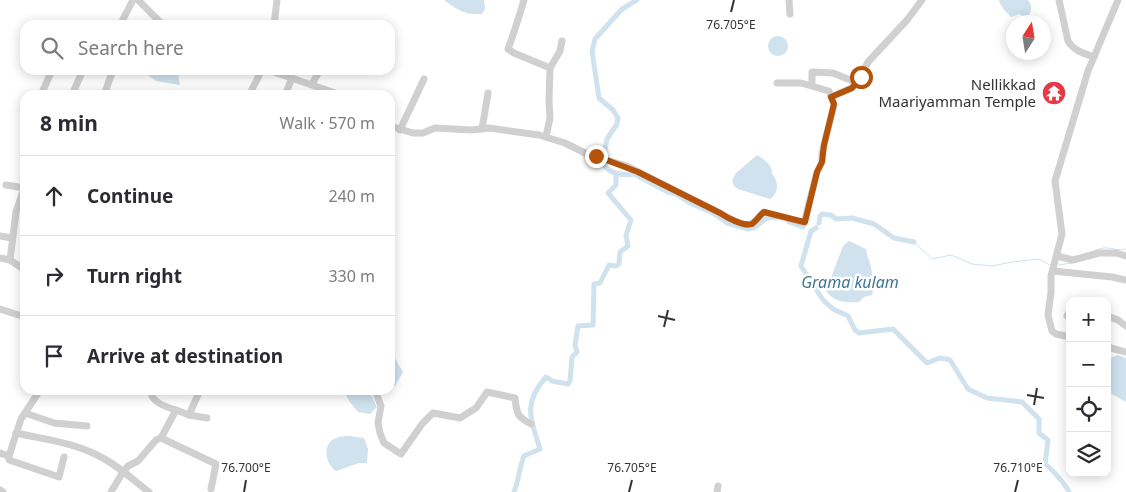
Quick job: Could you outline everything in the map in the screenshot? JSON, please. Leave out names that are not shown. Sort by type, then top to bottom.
[{"type":"street","points":[[123,20],[133,0]]},
{"type":"street","points":[[138,0],[158,20]]},
{"type":"street","points":[[275,20],[277,0]]},
{"type":"street","points":[[524,0],[516,31],[508,49],[550,68]]},
{"type":"street","points":[[789,0],[790,14]]},
{"type":"street","points":[[831,97],[852,88],[868,62],[913,13],[922,0]]},
{"type":"street","points":[[1059,0],[1070,45],[1075,50],[1094,57]]},
{"type":"street","points":[[1066,336],[1056,334],[1052,330],[1048,315],[1053,271],[1062,234],[1055,181],[1094,57],[1118,0]]},
{"type":"street","points":[[546,137],[550,118],[550,68],[560,51],[562,41]]},
{"type":"street","points":[[812,85],[812,72],[833,73],[855,82],[858,81]]},
{"type":"street","points":[[43,90],[50,75]]},
{"type":"street","points":[[74,90],[81,75]]},
{"type":"street","points":[[106,90],[111,75]]},
{"type":"street","points":[[252,90],[259,75]]},
{"type":"street","points":[[283,75],[328,90]]},
{"type":"street","points":[[312,84],[317,75]]},
{"type":"street","points":[[287,90],[292,78]]},
{"type":"street","points":[[400,130],[424,79]]},
{"type":"street","points":[[395,128],[414,133],[422,133],[435,128],[464,130],[489,128],[546,137],[565,143],[589,155],[627,166],[720,213],[728,219],[752,224],[764,212],[805,222],[817,172],[822,162],[834,104],[829,91],[801,83],[777,83]]},
{"type":"street","points":[[482,129],[488,93]]},
{"type":"street","points":[[6,185],[20,186]]},
{"type":"street","points":[[10,260],[16,212],[20,201]]},
{"type":"street","points":[[0,236],[12,238]]},
{"type":"street","points":[[1057,256],[1073,260],[1099,253],[1116,253],[1126,256]]},
{"type":"street","points":[[0,258],[10,260],[20,267]]},
{"type":"street","points":[[1053,271],[1126,280]]},
{"type":"street","points":[[0,309],[20,315]]},
{"type":"street","points":[[1111,317],[1126,326]]},
{"type":"street","points":[[1111,349],[1126,352]]},
{"type":"street","points":[[377,395],[381,406],[378,423],[384,443],[401,454],[414,434],[433,413],[460,418],[476,408],[487,392],[515,398],[517,414],[521,419],[531,424]]},
{"type":"street","points":[[37,395],[21,419],[9,460],[59,477],[64,457]]},
{"type":"street","points":[[151,395],[154,400],[176,410],[189,415],[207,418]]},
{"type":"street","points":[[189,415],[198,395]]},
{"type":"street","points":[[111,492],[128,466],[138,461],[156,440],[161,438],[176,410]]},
{"type":"street","points":[[25,413],[54,423],[87,426]]},
{"type":"street","points":[[16,433],[68,444],[96,454],[149,492]]},
{"type":"street","points":[[161,438],[216,464],[211,488]]},
{"type":"street","points":[[0,453],[9,456]]},
{"type":"water","points":[[444,0],[484,0],[485,9],[482,14],[471,14],[457,9]]},
{"type":"water","points":[[999,0],[1028,0],[1031,5],[1031,11],[1029,15],[1009,15]]},
{"type":"water","points":[[778,36],[785,39],[788,46],[785,53],[778,56],[771,53],[768,46],[771,39]]},
{"type":"water","points":[[148,75],[178,75],[180,85],[156,81]]},
{"type":"water","points":[[757,155],[769,165],[776,180],[775,194],[770,199],[738,189],[732,181],[736,173]]},
{"type":"water","name":"Grama kulam","points":[[849,241],[866,249],[872,272],[870,278],[872,295],[864,297],[859,302],[840,301],[833,298],[826,291],[843,246]]},
{"type":"water","points":[[1118,355],[1126,358],[1126,402],[1111,393],[1111,358]]},
{"type":"water","points":[[395,358],[403,372],[395,386]]},
{"type":"water","points":[[346,395],[371,395],[377,407],[370,414],[358,412]]},
{"type":"water","points":[[349,436],[364,438],[368,449],[367,463],[359,463],[336,471],[330,465],[327,458],[328,446],[334,439]]},
{"type":"waterway","points":[[604,155],[607,139],[617,124],[618,118],[613,110],[599,98],[592,51],[595,39],[622,9],[637,0]]},
{"type":"waterway","points":[[602,162],[612,172],[624,175],[634,174],[713,213],[727,223],[748,229],[754,228],[771,217],[776,218]]},
{"type":"waterway","points":[[514,492],[524,456],[540,449],[531,412],[534,395],[546,377],[552,381],[568,384],[570,381],[572,357],[577,352],[575,345],[578,326],[593,325],[594,284],[600,283],[609,265],[616,266],[619,264],[620,252],[628,246],[626,235],[631,220],[608,193],[616,185],[616,174]]},
{"type":"waterway","points":[[819,223],[822,214],[831,215],[836,219],[852,218],[874,224],[894,238],[914,242]]},
{"type":"waterway","points":[[789,222],[803,227]]},
{"type":"waterway","points":[[816,228],[811,231],[801,266],[823,300],[833,309],[848,316],[855,330],[859,333],[893,329],[927,363],[940,358],[950,360],[968,389],[987,398],[1022,402],[1039,419],[1039,433],[1048,440],[1045,464],[1065,485],[1069,492]]},
{"type":"waterway","points":[[914,242],[932,259],[951,255],[972,264],[992,266],[1039,259],[1050,265]]},
{"type":"waterway","points":[[1092,252],[1102,248],[1126,249]]},
{"type":"waterway","points":[[1059,265],[1072,263]]},
{"type":"place","name":"Nellikkad Maariyamman Temple","points":[[1054,93]]},
{"type":"route","points":[[596,156],[648,176],[728,219],[752,224],[764,212],[805,222],[817,172],[822,162],[822,154],[834,104],[831,97],[852,88],[861,77]]}]
